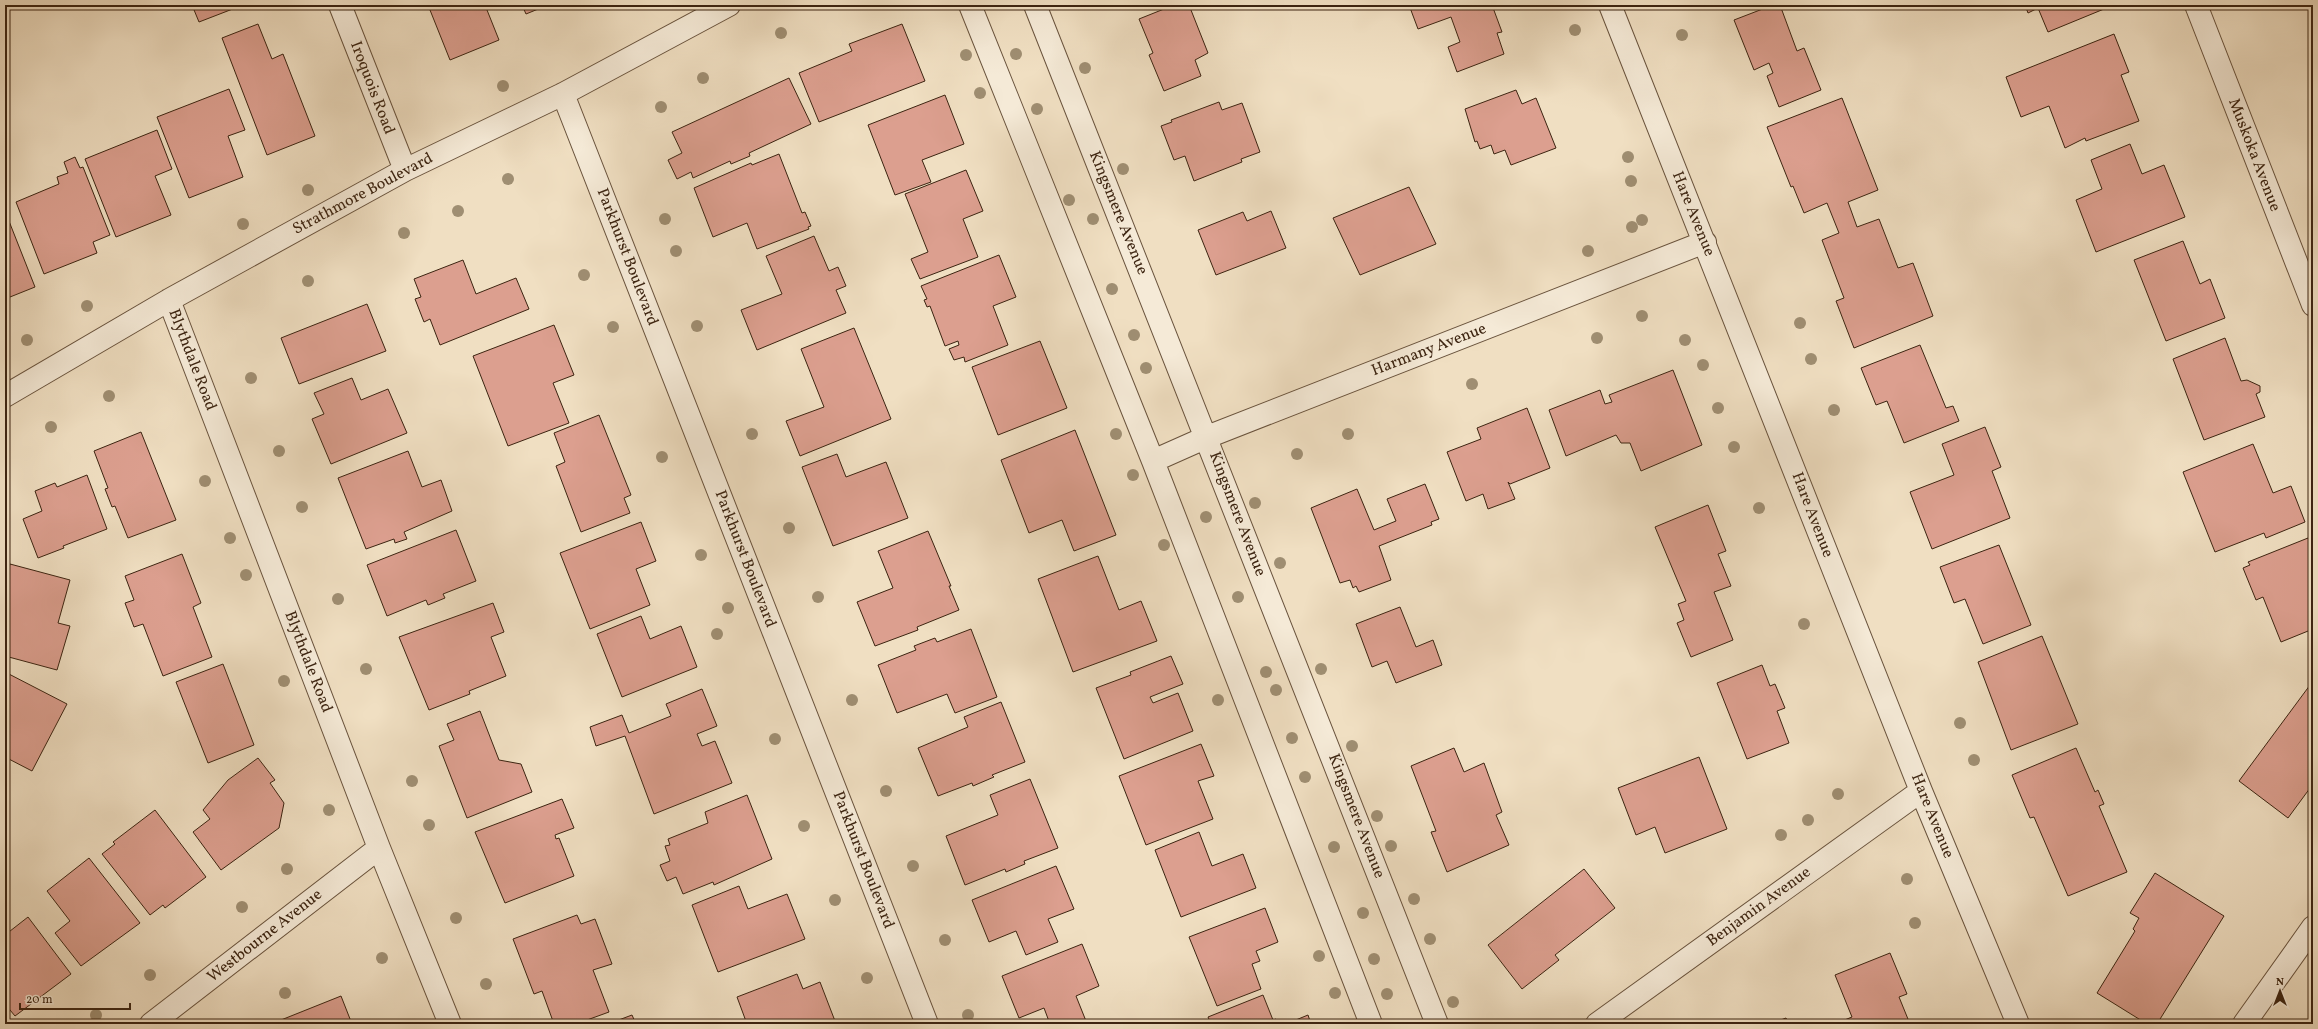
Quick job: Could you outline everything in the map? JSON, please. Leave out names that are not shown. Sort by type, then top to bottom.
[{"type":"street","name":"Iroquois Road","points":[[340,5],[405,170]]},
{"type":"street","name":"Strathmore Boulevard","points":[[5,396],[169,300],[405,170],[563,94],[729,5]]},
{"type":"street","points":[[970,5],[1153,460],[1371,1024]]},
{"type":"street","name":"Kingsmere Avenue","points":[[1035,5],[1207,437],[1437,1024]]},
{"type":"street","name":"Hare Avenue","points":[[1610,5],[1705,242],[1920,791],[2018,1024]]},
{"type":"street","name":"Muskoka Avenue","points":[[2196,5],[2313,305]]},
{"type":"street","name":"Parkhurst Boulevard","points":[[563,94],[927,1024]]},
{"type":"street","name":"Harmany Avenue","points":[[1153,460],[1207,437],[1705,242]]},
{"type":"street","name":"Blythdale Road","points":[[169,300],[379,848],[450,1024]]},
{"type":"street","name":"Benjamin Avenue","points":[[1598,1024],[1920,791]]},
{"type":"street","name":"Westbourne Avenue","points":[[151,1024],[379,848]]},
{"type":"street","points":[[2244,1024],[2313,927]]},
{"type":"building","points":[[192,5],[243,5],[199,22]]},
{"type":"building","points":[[428,5],[485,5],[499,40],[450,60]]},
{"type":"building","points":[[522,5],[548,5],[526,14]]},
{"type":"building","points":[[1174,5],[1189,5],[1208,53],[1195,60],[1201,76],[1164,91],[1149,55],[1153,53],[1139,19]]},
{"type":"building","points":[[1409,5],[1492,5],[1502,32],[1497,33],[1504,54],[1457,72],[1448,47],[1460,42],[1451,17],[1418,29]]},
{"type":"building","points":[[1773,5],[1780,5],[1797,51],[1804,48],[1821,90],[1779,107],[1767,76],[1773,73],[1769,63],[1754,70],[1734,20]]},
{"type":"building","points":[[2025,5],[2103,5],[2104,9],[2048,32],[2038,8],[2028,13]]},
{"type":"building","points":[[258,24],[272,59],[283,54],[315,136],[267,155],[222,38]]},
{"type":"building","points":[[902,24],[925,81],[819,122],[799,73],[852,51],[849,44]]},
{"type":"building","points":[[2114,34],[2129,72],[2121,75],[2139,121],[2086,141],[2085,138],[2065,148],[2049,106],[2021,117],[2006,77]]},
{"type":"building","points":[[789,78],[811,124],[749,153],[750,156],[731,164],[730,161],[693,178],[691,172],[677,179],[668,160],[682,153],[672,132]]},
{"type":"building","points":[[229,89],[245,130],[228,136],[243,177],[189,198],[157,117]]},
{"type":"building","points":[[1516,90],[1522,104],[1536,98],[1556,148],[1511,165],[1505,150],[1494,154],[1491,145],[1480,149],[1477,141],[1475,142],[1465,109]]},
{"type":"building","points":[[945,95],[964,144],[922,160],[931,182],[895,195],[868,125]]},
{"type":"building","points":[[1842,98],[1878,190],[1848,202],[1857,227],[1879,219],[1898,268],[1913,263],[1933,316],[1854,348],[1836,301],[1844,298],[1822,240],[1839,233],[1827,203],[1804,213],[1793,186],[1791,187],[1767,127]]},
{"type":"building","points":[[1219,102],[1222,110],[1242,103],[1260,152],[1241,159],[1242,162],[1194,181],[1185,156],[1174,160],[1161,126],[1172,122],[1171,120]]},
{"type":"building","points":[[157,130],[172,169],[155,176],[171,215],[116,237],[85,159]]},
{"type":"building","points":[[2130,144],[2142,174],[2164,165],[2185,217],[2096,252],[2076,200],[2102,189],[2091,160]]},
{"type":"building","points":[[779,154],[802,213],[805,212],[811,226],[808,227],[809,229],[757,249],[747,223],[713,237],[694,188],[751,163],[752,165]]},
{"type":"building","points":[[75,157],[80,168],[83,167],[110,235],[93,242],[97,253],[44,274],[16,202],[59,184],[57,177],[68,173],[64,162]]},
{"type":"building","points":[[966,170],[983,211],[963,219],[978,257],[920,279],[911,259],[928,252],[905,194]]},
{"type":"building","points":[[1409,187],[1436,244],[1360,275],[1333,218]]},
{"type":"building","points":[[5,211],[35,287],[5,299]]},
{"type":"building","points":[[1271,211],[1286,248],[1216,275],[1198,230],[1243,212],[1247,221]]},
{"type":"building","points":[[814,236],[829,271],[838,267],[846,286],[836,290],[846,313],[757,350],[741,310],[782,294],[766,256]]},
{"type":"building","points":[[2183,241],[2200,284],[2210,279],[2225,318],[2166,341],[2134,260]]},
{"type":"building","points":[[999,255],[1016,297],[993,306],[1008,345],[965,362],[964,357],[954,360],[949,349],[959,345],[958,341],[945,346],[930,306],[927,307],[924,300],[927,299],[921,286]]},
{"type":"building","points":[[463,260],[476,294],[516,278],[529,309],[440,345],[430,319],[424,322],[415,299],[421,297],[414,279]]},
{"type":"building","points":[[367,304],[386,351],[299,384],[281,338]]},
{"type":"building","points":[[554,325],[574,375],[553,383],[569,423],[508,446],[473,356]]},
{"type":"building","points":[[854,328],[891,419],[800,456],[786,421],[824,407],[801,349]]},
{"type":"building","points":[[2225,338],[2241,381],[2247,380],[2260,386],[2260,392],[2256,394],[2265,417],[2204,440],[2173,359]]},
{"type":"building","points":[[1040,341],[1067,408],[998,435],[972,367]]},
{"type":"building","points":[[1920,345],[1946,408],[1953,406],[1959,421],[1904,443],[1887,401],[1876,405],[1861,368]]},
{"type":"building","points":[[1673,370],[1702,445],[1641,471],[1630,443],[1621,443],[1616,435],[1566,456],[1549,410],[1600,390],[1605,404],[1612,402],[1609,395]]},
{"type":"building","points":[[352,378],[361,400],[388,389],[407,433],[331,464],[312,419],[324,414],[314,393]]},
{"type":"building","points":[[1527,408],[1550,468],[1510,484],[1508,482],[1515,499],[1488,509],[1483,494],[1466,501],[1447,452],[1481,439],[1477,428]]},
{"type":"building","points":[[599,415],[631,495],[624,498],[630,513],[581,532],[556,466],[565,462],[554,433]]},
{"type":"building","points":[[1985,427],[2001,467],[1992,471],[2010,518],[1932,549],[1910,492],[1954,475],[1942,444]]},
{"type":"building","points":[[1075,430],[1116,535],[1074,551],[1062,520],[1029,533],[1001,460]]},
{"type":"building","points":[[141,432],[176,520],[128,538],[115,506],[112,507],[105,489],[108,488],[94,451]]},
{"type":"building","points":[[2253,444],[2273,493],[2291,486],[2305,522],[2266,538],[2264,533],[2215,552],[2183,472]]},
{"type":"building","points":[[408,451],[422,487],[441,480],[452,511],[404,532],[407,539],[395,543],[394,539],[366,549],[338,478]]},
{"type":"building","points":[[837,454],[846,477],[886,462],[908,518],[833,546],[802,467]]},
{"type":"building","points":[[87,475],[107,529],[63,546],[64,548],[38,558],[23,519],[42,511],[35,491],[55,483],[57,487]]},
{"type":"building","points":[[1425,484],[1439,519],[1431,522],[1432,525],[1379,546],[1391,580],[1359,592],[1356,586],[1353,588],[1350,580],[1340,583],[1311,508],[1357,489],[1374,530],[1396,521],[1387,499]]},
{"type":"building","points":[[1708,505],[1726,551],[1718,554],[1731,586],[1714,592],[1733,640],[1691,657],[1677,623],[1684,620],[1678,604],[1686,601],[1655,527]]},
{"type":"building","points":[[641,522],[656,561],[636,569],[650,605],[590,629],[560,553]]},
{"type":"building","points":[[456,530],[476,581],[443,594],[445,598],[428,605],[426,600],[387,616],[367,565]]},
{"type":"building","points":[[928,531],[951,586],[949,586],[959,610],[917,627],[918,630],[875,646],[857,602],[893,588],[878,551]]},
{"type":"building","points":[[2308,538],[2313,551],[2313,629],[2281,642],[2263,597],[2256,600],[2243,568],[2250,565],[2248,562]]},
{"type":"building","points":[[1999,545],[2031,625],[1983,644],[1965,599],[1954,603],[1940,567]]},
{"type":"building","points":[[182,554],[201,603],[193,607],[212,657],[163,676],[143,624],[134,627],[125,603],[134,600],[125,576]]},
{"type":"building","points":[[1098,556],[1119,610],[1141,601],[1157,641],[1073,672],[1038,579]]},
{"type":"building","points":[[10,564],[70,580],[58,623],[70,626],[57,670],[5,656],[5,583]]},
{"type":"building","points":[[493,603],[504,632],[491,637],[506,676],[469,691],[470,694],[429,710],[399,637]]},
{"type":"building","points":[[1400,607],[1416,647],[1433,640],[1442,665],[1396,683],[1387,661],[1372,667],[1356,624]]},
{"type":"building","points":[[641,616],[650,639],[681,626],[697,667],[622,697],[597,634]]},
{"type":"building","points":[[971,629],[997,697],[955,713],[947,694],[897,713],[878,665],[916,650],[914,646],[935,638],[937,642]]},
{"type":"building","points":[[2042,636],[2078,724],[2011,750],[1978,662]]},
{"type":"building","points":[[1171,656],[1183,684],[1150,697],[1153,703],[1178,693],[1193,731],[1124,759],[1096,688],[1131,675],[1130,672]]},
{"type":"building","points":[[223,664],[254,745],[208,763],[176,682]]},
{"type":"building","points":[[1762,665],[1770,686],[1775,684],[1785,708],[1777,711],[1789,743],[1747,759],[1717,683]]},
{"type":"building","points":[[5,672],[67,704],[32,771],[5,757]]},
{"type":"building","points":[[2313,681],[2313,770],[2309,775],[2313,778],[2313,784],[2288,818],[2239,781]]},
{"type":"building","points":[[702,689],[717,726],[697,734],[702,746],[715,741],[732,783],[654,814],[625,736],[596,746],[590,727],[622,715],[629,733],[671,716],[666,704]]},
{"type":"building","points":[[1001,702],[1025,762],[992,775],[994,777],[973,786],[972,783],[938,796],[918,748],[968,727],[964,717]]},
{"type":"building","points":[[480,711],[499,760],[521,764],[532,792],[467,818],[439,746],[454,740],[447,724]]},
{"type":"building","points":[[1201,744],[1214,776],[1198,781],[1213,819],[1146,845],[1119,776]]},
{"type":"building","points":[[1454,748],[1464,772],[1484,763],[1502,812],[1496,815],[1509,845],[1447,872],[1431,832],[1436,831],[1411,766]]},
{"type":"building","points":[[2076,748],[2095,792],[2098,790],[2104,804],[2099,806],[2127,872],[2068,896],[2034,817],[2030,818],[2012,775]]},
{"type":"building","points":[[1699,757],[1727,829],[1665,853],[1655,827],[1636,835],[1618,788]]},
{"type":"building","points":[[258,758],[275,780],[270,783],[284,803],[279,828],[221,870],[193,832],[210,819],[203,810],[228,780]]},
{"type":"building","points":[[1030,779],[1058,848],[1024,861],[1025,864],[1006,872],[1005,869],[965,885],[946,836],[998,815],[990,795]]},
{"type":"building","points":[[747,795],[772,859],[714,885],[713,882],[683,894],[676,877],[667,881],[660,865],[670,861],[665,846],[670,845],[668,839],[708,823],[705,812]]},
{"type":"building","points":[[562,799],[574,828],[555,835],[556,839],[559,838],[574,876],[505,903],[475,832]]},
{"type":"building","points":[[155,810],[206,877],[165,908],[163,905],[150,915],[102,854],[115,844],[113,842]]},
{"type":"building","points":[[1199,832],[1212,866],[1243,854],[1256,888],[1181,917],[1155,850]]},
{"type":"building","points":[[89,858],[140,923],[81,966],[55,933],[70,921],[47,891]]},
{"type":"building","points":[[1056,866],[1074,909],[1048,919],[1058,942],[1026,955],[1016,931],[989,942],[972,900]]},
{"type":"building","points":[[1584,869],[1615,908],[1555,955],[1559,960],[1522,989],[1488,945]]},
{"type":"building","points":[[2155,873],[2224,916],[2157,1024],[2147,1024],[2097,993],[2135,931],[2133,929],[2139,918],[2130,913]]},
{"type":"building","points":[[739,886],[748,909],[787,894],[805,939],[718,972],[692,905]]},
{"type":"building","points":[[1265,908],[1278,942],[1256,951],[1260,961],[1252,964],[1261,989],[1217,1006],[1189,937]]},
{"type":"building","points":[[577,915],[581,924],[595,919],[612,964],[593,970],[609,1012],[576,1024],[554,1024],[542,991],[534,994],[513,939]]},
{"type":"building","points":[[28,917],[71,974],[15,1016],[5,1004],[5,935]]},
{"type":"building","points":[[1082,944],[1099,986],[1076,996],[1086,1021],[1077,1024],[1050,1024],[1044,1008],[1019,1018],[1002,976]]},
{"type":"building","points":[[1890,953],[1907,994],[1899,997],[1910,1024],[1843,1024],[1842,1021],[1852,1017],[1835,975]]},
{"type":"building","points":[[797,974],[803,989],[820,982],[835,1021],[828,1024],[747,1024],[737,997]]},
{"type":"building","points":[[1263,995],[1273,1020],[1276,1019],[1278,1024],[1211,1024],[1208,1017]]},
{"type":"building","points":[[341,996],[352,1024],[271,1024]]},
{"type":"building","points":[[632,1015],[636,1024],[608,1024]]},
{"type":"building","points":[[1308,1015],[1311,1024],[1286,1024]]},
{"type":"building","points":[[1786,1018],[1789,1024],[1770,1024]]}]
